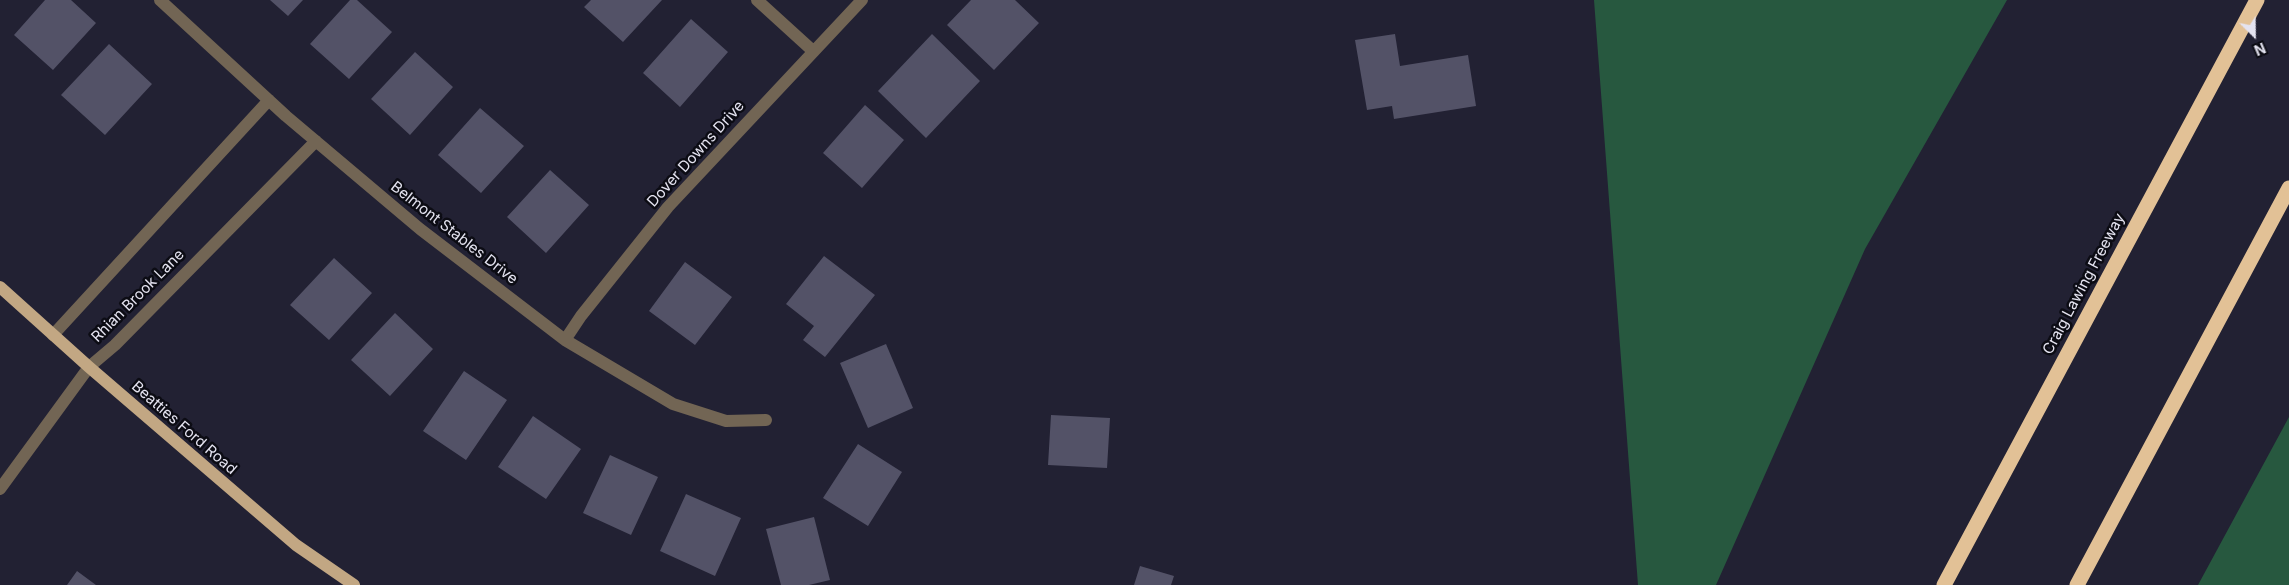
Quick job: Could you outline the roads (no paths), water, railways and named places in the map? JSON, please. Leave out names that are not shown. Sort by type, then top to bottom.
[{"type":"highway","name":"Craig Lawing Freeway","points":[[1944,585],[2257,0]]},
{"type":"highway","points":[[2077,585],[2289,188]]},
{"type":"main road","name":"Beatties Ford Road","points":[[0,286],[53,335],[296,545],[354,585]]},
{"type":"street","name":"Belmont Stables Drive","points":[[160,0],[269,100],[420,229],[566,340],[673,404],[726,421],[766,420]]},
{"type":"street","points":[[757,0],[813,51]]},
{"type":"street","name":"Dover Downs Drive","points":[[566,340],[581,316],[668,207],[862,0]]},
{"type":"street","points":[[53,335],[269,100]]},
{"type":"street","name":"Rhian Brook Lane","points":[[0,489],[89,366],[115,345],[316,141]]}]
